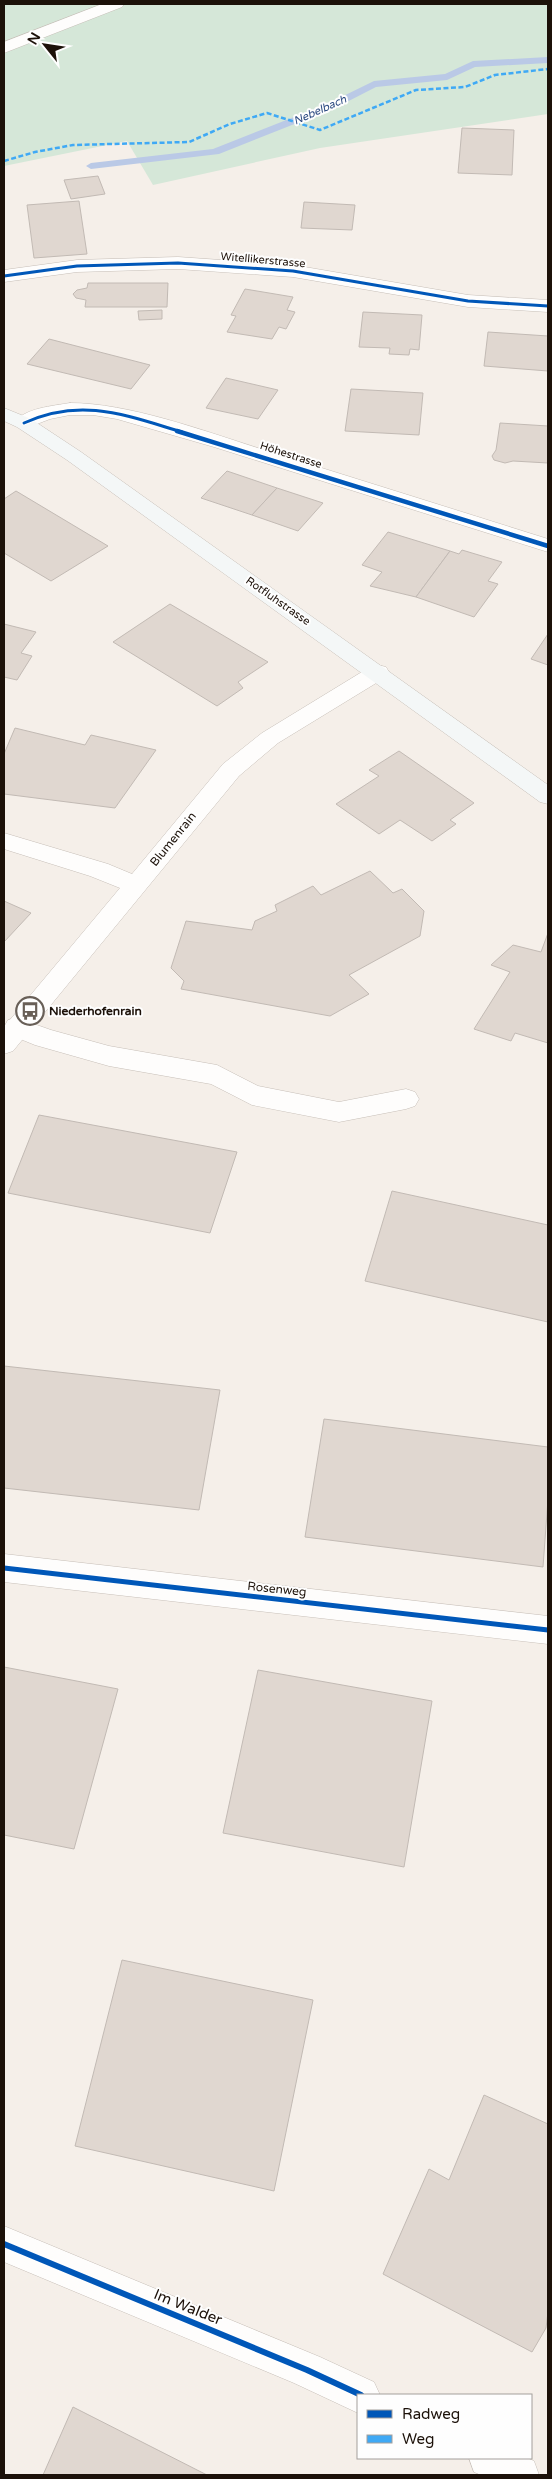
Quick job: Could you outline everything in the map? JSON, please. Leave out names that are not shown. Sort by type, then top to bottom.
[{"type":"main road","name":"Rotfluhstrasse","points":[[4,414],[24,423],[378,672],[548,796]]},
{"type":"street","points":[[4,48],[116,4]]},
{"type":"street","name":"Witellikerstrasse","points":[[4,276],[77,266],[178,263],[293,271],[468,301],[548,306]]},
{"type":"street","name":"Höhestrasse","points":[[24,423],[44,414],[70,409],[93,409],[120,414],[221,443],[548,546]]},
{"type":"street","name":"Blumenrain","points":[[10,1036],[215,787],[248,754],[270,738],[378,672]]},
{"type":"street","points":[[4,841],[99,870],[136,884]]},
{"type":"street","points":[[10,1036],[44,1038],[109,1056],[216,1075],[252,1095],[339,1112],[406,1099]]},
{"type":"street","name":"Rosenweg","points":[[4,1568],[548,1630]]},
{"type":"street","name":"Im Walder","points":[[4,2244],[307,2370],[359,2394]]},
{"type":"street","points":[[490,2459],[520,2475]]},
{"type":"green space","points":[[4,4],[548,4],[548,114],[320,148],[153,185],[127,141],[4,166]]},
{"type":"building","points":[[462,128],[514,130],[512,175],[458,173]]},
{"type":"building","points":[[98,176],[105,194],[71,199],[64,180]]},
{"type":"building","points":[[79,201],[87,254],[34,258],[27,205]]},
{"type":"building","points":[[304,202],[355,205],[352,230],[301,228]]},
{"type":"building","points":[[88,283],[168,283],[167,307],[85,307],[86,300],[76,298],[73,294],[77,290],[87,288]]},
{"type":"building","points":[[245,289],[293,297],[287,310],[295,312],[286,329],[279,327],[272,339],[227,332],[236,316],[231,315]]},
{"type":"building","points":[[162,310],[162,319],[139,320],[138,311]]},
{"type":"building","points":[[363,312],[422,315],[419,350],[410,349],[409,355],[389,354],[390,348],[359,347]]},
{"type":"building","points":[[488,332],[548,336],[548,371],[484,366]]},
{"type":"building","points":[[49,339],[150,365],[131,389],[27,364]]},
{"type":"building","points":[[226,378],[278,390],[258,419],[206,408]]},
{"type":"building","points":[[351,389],[423,393],[419,435],[345,431]]},
{"type":"building","points":[[500,423],[548,426],[548,463],[513,461],[505,463],[494,460],[492,456],[496,450]]},
{"type":"building","points":[[227,471],[277,488],[252,515],[201,498]]},
{"type":"building","points":[[277,488],[323,503],[298,531],[252,515]]},
{"type":"building","points":[[16,491],[108,546],[51,581],[4,553],[4,499]]},
{"type":"building","points":[[388,532],[450,551],[416,597],[370,586],[382,572],[362,565]]},
{"type":"building","points":[[462,550],[502,562],[488,581],[498,584],[474,617],[416,597],[450,551],[459,554]]},
{"type":"building","points":[[170,604],[268,662],[238,682],[243,688],[217,706],[113,642]]},
{"type":"building","points":[[4,624],[36,632],[21,653],[32,656],[17,680],[4,677]]},
{"type":"building","points":[[548,634],[548,665],[531,659]]},
{"type":"building","points":[[15,728],[85,745],[91,735],[156,750],[115,808],[4,794],[4,754]]},
{"type":"building","points":[[399,751],[474,803],[450,820],[456,824],[432,841],[400,820],[379,834],[336,804],[379,776],[369,770]]},
{"type":"building","points":[[370,871],[393,893],[402,889],[424,911],[420,936],[349,975],[369,994],[330,1016],[181,989],[184,981],[171,968],[186,921],[252,930],[255,921],[277,911],[275,905],[313,886],[321,895]]},
{"type":"building","points":[[4,901],[31,913],[4,942]]},
{"type":"building","points":[[548,933],[548,1043],[515,1033],[511,1041],[474,1029],[510,972],[491,965],[513,945],[541,952]]},
{"type":"building","points":[[39,1115],[237,1152],[210,1233],[8,1193]]},
{"type":"building","points":[[392,1191],[548,1225],[548,1322],[365,1281]]},
{"type":"building","points":[[4,1366],[220,1390],[199,1510],[4,1488]]},
{"type":"building","points":[[324,1419],[548,1447],[548,1499],[543,1567],[305,1537]]},
{"type":"building","points":[[4,1667],[118,1689],[74,1849],[4,1835]]},
{"type":"building","points":[[258,1670],[432,1701],[404,1867],[223,1833]]},
{"type":"building","points":[[122,1960],[313,2000],[274,2191],[75,2146]]},
{"type":"building","points":[[484,2095],[548,2124],[548,2312],[546,2328],[532,2352],[383,2274],[429,2169],[449,2180]]},
{"type":"building","points":[[73,2407],[207,2475],[43,2475]]},
{"type":"waterway","name":"Nebelbach","points":[[91,166],[215,152],[331,106],[374,84],[447,77],[473,64],[548,60]]},
{"type":"marked path","points":[[4,161],[35,152],[73,145],[189,142],[230,124],[267,113],[320,130],[416,90],[465,87],[495,75],[548,69]]},
{"type":"cycle path","points":[[4,276],[77,266],[178,263],[293,271],[468,301],[548,306]]},
{"type":"cycle path","points":[[24,423],[44,414],[70,409],[93,409],[120,414],[221,443],[548,546]]},
{"type":"cycle path","points":[[4,1568],[548,1630]]},
{"type":"cycle path","points":[[4,2244],[307,2370],[359,2394]]},
{"type":"place","name":"Niederhofenrain","points":[[30,1011]]}]
